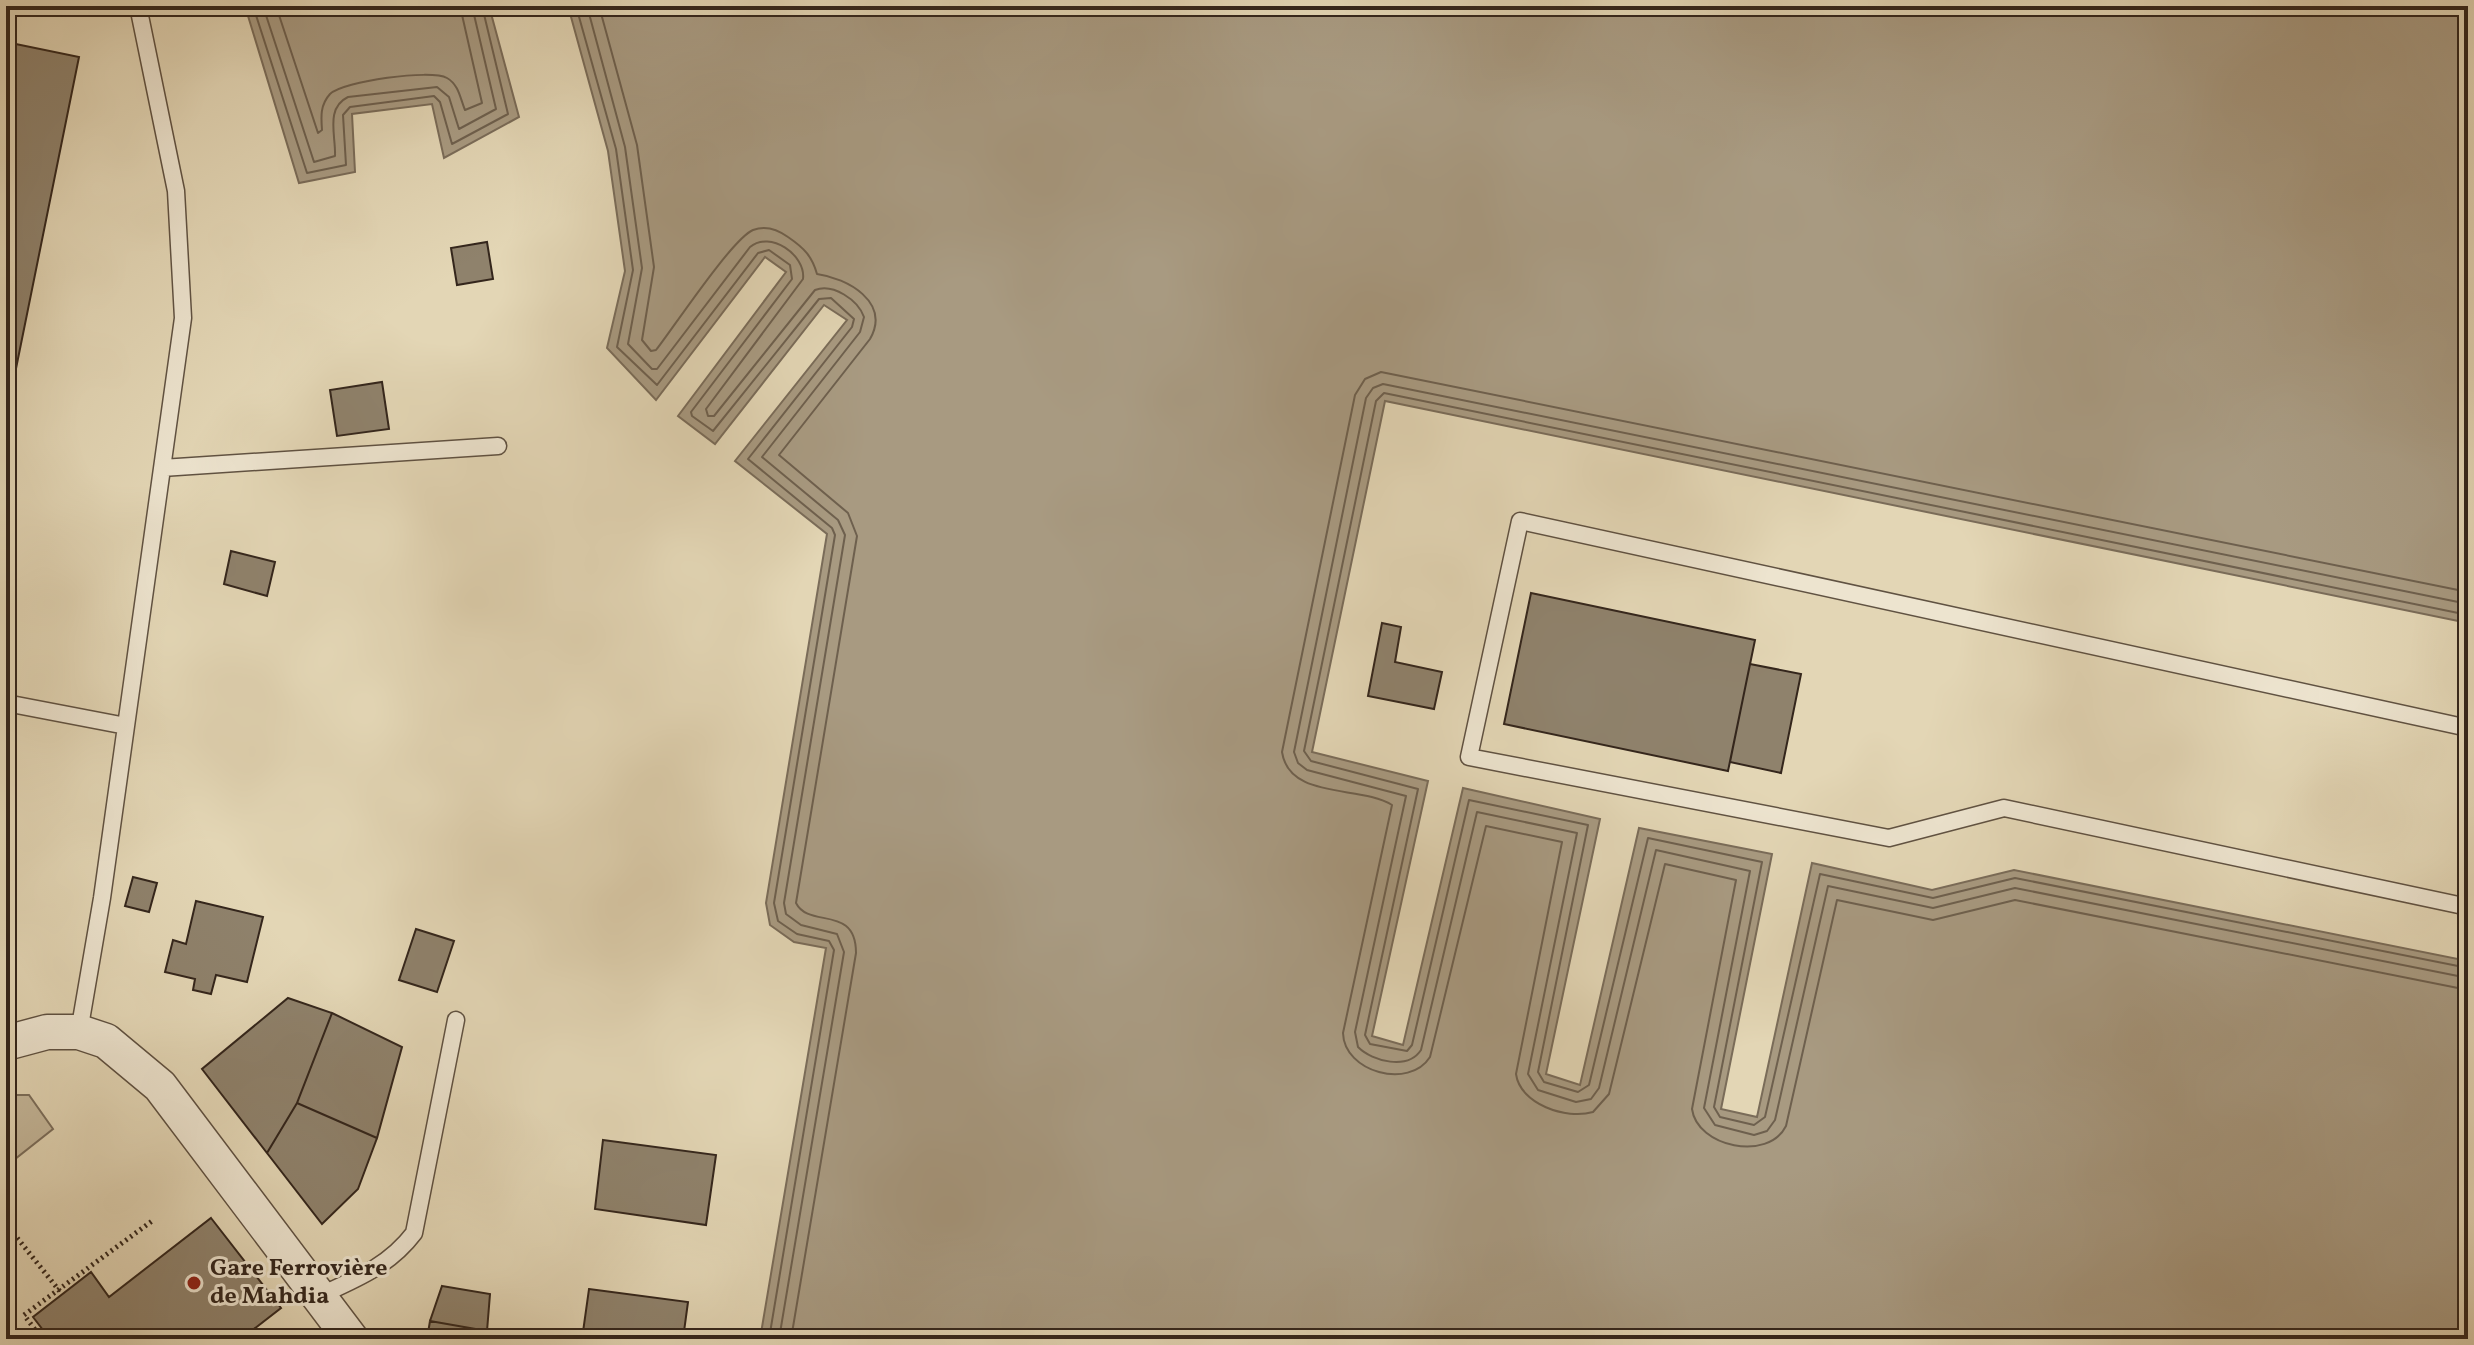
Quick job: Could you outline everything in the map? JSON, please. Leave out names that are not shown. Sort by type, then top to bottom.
[{"type":"street","points":[[7,1041],[47,1032],[79,1032],[106,1041],[160,1086],[351,1339]]},
{"type":"lane","points":[[79,1032],[126,726],[183,318],[176,191],[138,6]]},
{"type":"lane","points":[[162,468],[498,446]]},
{"type":"lane","points":[[2468,728],[1520,521],[1469,757],[1889,838],[2004,808],[2468,907]]},
{"type":"lane","points":[[6,703],[126,726]]},
{"type":"lane","points":[[319,1296],[381,1267],[400,1252],[414,1233],[456,1020]]},
{"type":"path","points":[[42,1339],[24,1315],[60,1292],[152,1221]]},
{"type":"path","points":[[6,1224],[60,1292]]},
{"type":"shaded area","points":[[6,1095],[29,1095],[53,1129],[10,1163],[6,1158]]},
{"type":"water","points":[[245,6],[489,6],[519,117],[444,158],[432,104],[352,114],[355,172],[299,183]]},
{"type":"water","points":[[568,6],[2468,6],[2468,623],[1385,401],[1312,752],[1428,781],[1372,1036],[1403,1045],[1463,788],[1600,819],[1546,1074],[1580,1085],[1639,828],[1772,854],[1721,1109],[1757,1117],[1812,863],[1932,890],[2014,870],[2468,961],[2468,1297],[2459,1339],[760,1339],[826,948],[794,942],[770,925],[766,903],[827,534],[735,461],[847,320],[824,305],[715,444],[678,416],[786,272],[765,257],[656,400],[607,348],[625,271],[608,151]]},
{"type":"building","points":[[6,42],[79,57],[6,418]]},
{"type":"building","points":[[487,242],[493,279],[457,285],[451,248]]},
{"type":"building","points":[[382,382],[389,429],[337,436],[330,390]]},
{"type":"building","points":[[231,551],[275,562],[267,596],[224,584]]},
{"type":"building","points":[[1531,593],[1755,640],[1728,771],[1504,724]]},
{"type":"building","points":[[1382,623],[1401,627],[1395,662],[1442,672],[1434,709],[1368,696]]},
{"type":"building","points":[[1750,664],[1801,674],[1781,773],[1730,762]]},
{"type":"building","points":[[133,877],[157,883],[149,912],[125,906]]},
{"type":"building","points":[[196,901],[263,917],[247,982],[216,975],[211,994],[193,990],[195,979],[165,972],[173,940],[186,944]]},
{"type":"building","points":[[416,929],[454,941],[437,992],[399,980]]},
{"type":"building","points":[[288,998],[332,1013],[297,1103],[267,1153],[202,1069]]},
{"type":"building","points":[[332,1013],[402,1047],[377,1138],[297,1103]]},
{"type":"building","points":[[297,1103],[377,1138],[358,1189],[322,1224],[267,1153]]},
{"type":"building","points":[[603,1140],[716,1155],[706,1225],[595,1209]]},
{"type":"building","name":"Gare Ferrovière de Mahdia","points":[[211,1218],[281,1308],[241,1339],[50,1339],[33,1317],[91,1272],[109,1297]]},
{"type":"building","points":[[442,1286],[490,1294],[487,1331],[430,1321]]},
{"type":"building","points":[[589,1289],[688,1302],[683,1339],[582,1339]]},
{"type":"building","points":[[430,1321],[487,1331],[540,1339],[427,1339]]},
{"type":"place","name":"Gare Ferrovière de Mahdia","points":[[194,1283]]}]
